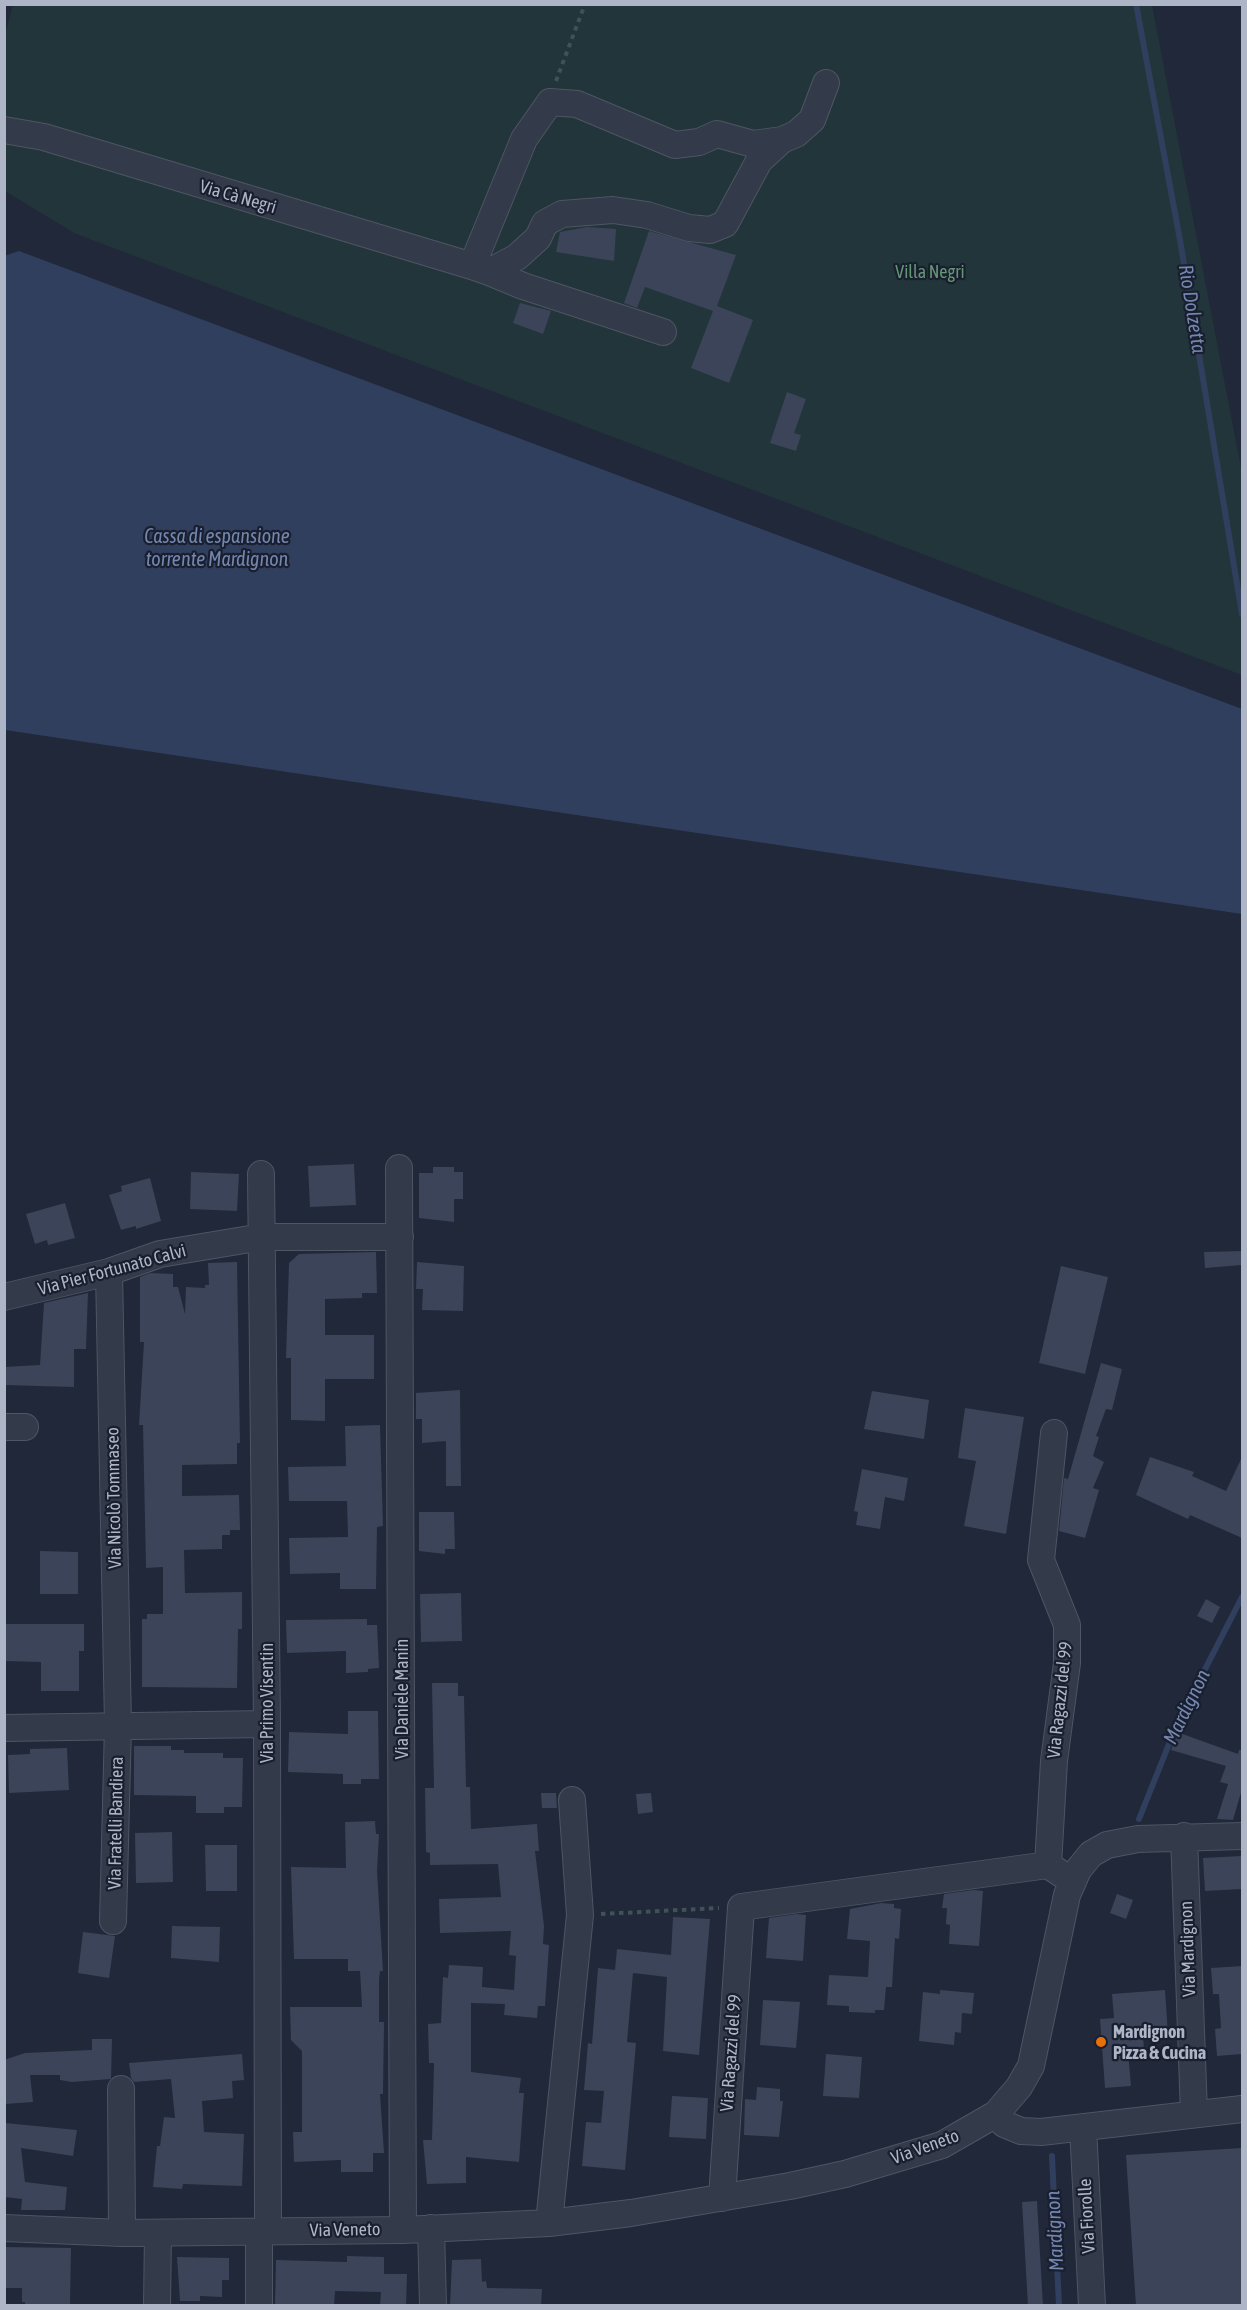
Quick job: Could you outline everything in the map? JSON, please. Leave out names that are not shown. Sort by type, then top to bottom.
[{"type":"street","points":[[480,269],[524,139],[550,102],[577,104],[675,145],[699,142],[717,134],[753,144],[782,140],[796,134],[812,120],[826,83]]},
{"type":"street","name":"Via Cà Negri","points":[[4,130],[44,137],[480,269],[523,286],[663,332]]},
{"type":"street","points":[[480,269],[517,257],[538,238],[545,223],[562,214],[613,210],[647,215],[689,228],[710,230],[725,224],[759,161],[782,140]]},
{"type":"street","name":"Via Daniele Manin","points":[[399,1168],[404,2230]]},
{"type":"street","name":"Via Primo Visentin","points":[[261,1174],[267,1724],[263,2231]]},
{"type":"street","name":"Via Pier Fortunato Calvi","points":[[4,1297],[109,1272],[160,1254],[262,1238],[400,1237]]},
{"type":"street","name":"Via Nicolò Tommaseo","points":[[109,1272],[118,1725]]},
{"type":"street","name":"Via Ragazzi del 99","points":[[1048,1865],[1054,1761],[1067,1663],[1067,1625],[1041,1560],[1043,1515],[1054,1433]]},
{"type":"street","points":[[4,1728],[267,1724]]},
{"type":"street","name":"Via Fratelli Bandiera","points":[[113,1921],[118,1725]]},
{"type":"street","points":[[549,2223],[580,1915],[572,1800]]},
{"type":"street","points":[[1184,1836],[1240,1829]]},
{"type":"street","name":"Via Veneto","points":[[4,2228],[158,2233],[404,2230],[549,2223],[722,2198],[845,2174],[942,2145],[996,2114],[1019,2087],[1031,2066],[1067,1895],[1072,1881],[1091,1854],[1107,1845],[1138,1839],[1184,1836]]},
{"type":"street","name":"Via Mardignon","points":[[1184,1836],[1194,2114]]},
{"type":"street","points":[[741,1907],[1048,1865],[1072,1881]]},
{"type":"street","name":"Via Ragazzi del 99","points":[[722,2198],[741,1907]]},
{"type":"street","points":[[121,2089],[122,2233]]},
{"type":"street","points":[[996,2114],[1004,2124],[1021,2131],[1041,2132],[1242,2109]]},
{"type":"street","name":"Via Fiorolle","points":[[1083,2127],[1092,2306]]},
{"type":"street","points":[[431,2229],[433,2306]]},
{"type":"street","points":[[260,2306],[263,2231]]},
{"type":"street","points":[[157,2306],[158,2233]]},
{"type":"path","points":[[550,102],[585,4]]},
{"type":"path","points":[[580,1915],[741,1907]]},
{"type":"green space","name":"Villa Negri","points":[[13,5],[1152,5],[1242,473],[1242,675],[74,233],[5,191],[4,38]]},
{"type":"water","name":"Cassa di espansione torrente Mardignon","points":[[19,251],[1242,709],[1242,914],[5,730],[4,256]]},
{"type":"building","points":[[587,227],[616,229],[614,261],[556,252],[560,232]]},
{"type":"building","points":[[649,231],[736,255],[717,306],[753,320],[729,383],[691,368],[713,311],[645,287],[637,308],[624,303]]},
{"type":"building","points":[[520,303],[551,311],[543,334],[513,323]]},
{"type":"building","points":[[787,392],[806,399],[794,433],[801,435],[796,451],[770,443]]},
{"type":"building","points":[[354,1164],[356,1205],[310,1207],[308,1166]]},
{"type":"building","points":[[433,1167],[454,1167],[454,1172],[463,1172],[463,1199],[454,1199],[454,1222],[419,1218],[419,1173],[433,1173]]},
{"type":"building","points":[[191,1172],[239,1174],[237,1211],[190,1209]]},
{"type":"building","points":[[150,1178],[161,1221],[136,1229],[136,1226],[121,1230],[109,1195],[122,1191],[121,1186]]},
{"type":"building","points":[[65,1203],[75,1238],[48,1245],[47,1240],[35,1244],[26,1214]]},
{"type":"building","points":[[1242,1251],[1242,1265],[1205,1268],[1204,1252]]},
{"type":"building","points":[[376,1252],[377,1293],[362,1293],[362,1298],[325,1299],[325,1335],[374,1335],[374,1379],[325,1379],[325,1421],[291,1420],[291,1358],[286,1358],[289,1263],[299,1254]]},
{"type":"building","points":[[237,1262],[240,1443],[237,1443],[237,1464],[182,1465],[182,1496],[239,1495],[240,1530],[230,1530],[230,1535],[222,1535],[222,1549],[184,1550],[185,1593],[242,1592],[242,1629],[238,1629],[237,1688],[142,1687],[142,1619],[147,1619],[147,1614],[163,1614],[163,1567],[146,1568],[143,1425],[139,1425],[144,1342],[140,1342],[140,1277],[150,1273],[173,1274],[173,1287],[178,1287],[185,1314],[186,1287],[205,1288],[205,1285],[209,1285],[208,1263]]},
{"type":"building","points":[[417,1262],[464,1266],[463,1311],[422,1310],[423,1289],[416,1289]]},
{"type":"building","points":[[1061,1266],[1108,1277],[1085,1374],[1039,1363]]},
{"type":"building","points":[[88,1293],[86,1349],[74,1349],[74,1387],[4,1385],[4,1367],[40,1365],[44,1303]]},
{"type":"building","points":[[1101,1363],[1122,1369],[1112,1410],[1106,1409],[1096,1436],[1099,1437],[1093,1456],[1104,1462],[1093,1488],[1099,1490],[1085,1538],[1059,1531],[1064,1478],[1068,1479]]},
{"type":"building","points":[[460,1390],[461,1486],[446,1486],[446,1441],[422,1443],[422,1419],[416,1419],[416,1393]]},
{"type":"building","points":[[872,1391],[929,1400],[924,1439],[864,1429]]},
{"type":"building","points":[[965,1408],[1024,1417],[1006,1534],[964,1526],[976,1461],[958,1458]]},
{"type":"building","points":[[380,1425],[383,1526],[377,1527],[376,1589],[340,1589],[340,1573],[290,1574],[289,1538],[348,1537],[347,1501],[289,1501],[288,1467],[346,1466],[345,1426]]},
{"type":"building","points":[[1150,1457],[1194,1472],[1192,1476],[1226,1491],[1242,1457],[1242,1538],[1190,1515],[1188,1519],[1136,1495]]},
{"type":"building","points":[[862,1469],[908,1478],[904,1501],[885,1497],[880,1529],[856,1525],[858,1512],[854,1511]]},
{"type":"building","points":[[419,1512],[454,1512],[455,1549],[445,1549],[445,1554],[419,1551]]},
{"type":"building","points":[[40,1551],[78,1552],[78,1594],[40,1594]]},
{"type":"building","points":[[461,1593],[462,1641],[421,1642],[420,1594]]},
{"type":"building","points":[[1206,1599],[1220,1607],[1212,1623],[1197,1616]]},
{"type":"building","points":[[367,1619],[367,1625],[377,1625],[379,1668],[368,1669],[368,1672],[346,1673],[346,1651],[287,1653],[286,1620]]},
{"type":"building","points":[[4,1624],[84,1624],[84,1651],[79,1651],[79,1691],[41,1691],[41,1662],[4,1661]]},
{"type":"building","points":[[432,1683],[458,1683],[458,1696],[464,1696],[466,1787],[470,1787],[471,1829],[537,1824],[539,1851],[535,1851],[544,1926],[543,1944],[549,1945],[545,2006],[538,2006],[537,2018],[504,2015],[505,2004],[471,2003],[471,2072],[521,2078],[519,2093],[524,2093],[519,2162],[466,2157],[466,2183],[427,2184],[423,2140],[432,2140],[434,2063],[429,2063],[428,2024],[441,2023],[443,1977],[448,1978],[449,1965],[483,1967],[482,1987],[514,1990],[516,1956],[509,1955],[511,1931],[440,1933],[439,1899],[501,1897],[498,1864],[430,1865],[430,1853],[426,1852],[425,1788],[434,1788]]},
{"type":"building","points":[[348,1711],[378,1711],[379,1779],[361,1779],[361,1784],[343,1784],[343,1774],[288,1772],[289,1732],[348,1734]]},
{"type":"building","points":[[1177,1732],[1238,1754],[1239,1750],[1242,1750],[1242,1789],[1233,1820],[1217,1819],[1228,1784],[1220,1782],[1226,1766],[1171,1750]]},
{"type":"building","points":[[134,1746],[171,1746],[171,1750],[184,1750],[184,1753],[223,1753],[223,1758],[243,1758],[242,1807],[224,1807],[224,1813],[196,1813],[196,1796],[134,1795]]},
{"type":"building","points":[[67,1748],[69,1790],[9,1793],[8,1755],[30,1754],[30,1749]]},
{"type":"building","points":[[541,1793],[556,1793],[557,1808],[542,1808]]},
{"type":"building","points":[[651,1793],[653,1812],[638,1814],[636,1794]]},
{"type":"building","points":[[375,1821],[376,1834],[379,1834],[377,1871],[383,1971],[380,1971],[379,1981],[379,2022],[384,2022],[383,2094],[380,2094],[384,2153],[373,2153],[373,2172],[341,2172],[341,2160],[294,2162],[293,2132],[302,2132],[302,2051],[291,2040],[290,2007],[362,2007],[360,1971],[348,1971],[348,1959],[294,1959],[291,1867],[346,1868],[345,1822]]},
{"type":"building","points":[[172,1832],[173,1882],[136,1883],[135,1833]]},
{"type":"building","points":[[205,1845],[237,1845],[237,1891],[206,1891]]},
{"type":"building","points":[[1241,1856],[1242,1889],[1205,1891],[1203,1858]]},
{"type":"building","points":[[983,1891],[979,1946],[949,1944],[950,1925],[946,1924],[947,1908],[942,1908],[944,1894]]},
{"type":"building","points":[[1117,1894],[1133,1900],[1126,1919],[1110,1913]]},
{"type":"building","points":[[881,1903],[894,1904],[894,1908],[901,1909],[899,1939],[895,1938],[892,1987],[886,1987],[884,2010],[875,2010],[875,2013],[849,2012],[849,2006],[827,2005],[829,1975],[868,1977],[870,1941],[847,1939],[850,1909]]},
{"type":"building","points":[[806,1915],[803,1961],[766,1958],[769,1918]]},
{"type":"building","points":[[673,1917],[710,1919],[699,2055],[663,2051],[667,1977],[633,1973],[627,2042],[636,2043],[625,2170],[582,2166],[586,2122],[601,2123],[604,2091],[584,2090],[588,2043],[592,2044],[598,1968],[615,1970],[617,1949],[671,1955]]},
{"type":"building","points":[[172,1926],[220,1927],[219,1962],[171,1958]]},
{"type":"building","points":[[83,1932],[115,1936],[109,1978],[78,1973]]},
{"type":"building","points":[[1242,1966],[1242,2054],[1217,2056],[1215,2029],[1221,2028],[1219,1994],[1213,1994],[1211,1968]]},
{"type":"building","points":[[940,1990],[974,1993],[972,2014],[962,2013],[961,2033],[955,2032],[954,2045],[919,2041],[923,1992],[940,1994]]},
{"type":"building","points":[[1165,1990],[1168,2034],[1143,2035],[1144,2050],[1128,2051],[1131,2086],[1105,2088],[1100,2019],[1114,2018],[1112,1994]]},
{"type":"building","points":[[763,2000],[800,2002],[796,2048],[760,2045]]},
{"type":"building","points":[[92,2039],[112,2039],[111,2079],[72,2082],[60,2080],[60,2075],[30,2075],[33,2102],[5,2104],[4,2060],[25,2053],[92,2050]]},
{"type":"building","points":[[242,2054],[244,2080],[232,2081],[233,2098],[202,2101],[204,2132],[244,2134],[242,2186],[183,2184],[182,2189],[153,2187],[157,2146],[160,2146],[164,2117],[175,2118],[171,2079],[134,2082],[131,2078],[129,2063]]},
{"type":"building","points":[[826,2054],[862,2057],[859,2098],[823,2096]]},
{"type":"building","points":[[757,2087],[780,2089],[780,2101],[783,2101],[779,2137],[744,2135],[745,2099],[756,2100]]},
{"type":"building","points":[[672,2096],[708,2098],[706,2139],[669,2137]]},
{"type":"building","points":[[5,2123],[77,2130],[73,2156],[21,2148],[25,2182],[67,2187],[65,2210],[21,2210],[22,2199],[4,2197]]},
{"type":"building","points":[[1242,2148],[1242,2306],[1136,2306],[1126,2155]]},
{"type":"building","points":[[1037,2201],[1043,2306],[1028,2306],[1022,2202]]},
{"type":"building","points":[[4,2247],[71,2248],[70,2306],[25,2306],[25,2302],[22,2302],[22,2288],[4,2288]]},
{"type":"building","points":[[347,2256],[384,2257],[384,2274],[407,2274],[406,2306],[380,2306],[381,2292],[335,2291],[334,2306],[275,2304],[276,2260],[347,2262]]},
{"type":"building","points":[[177,2257],[229,2258],[229,2280],[222,2280],[222,2297],[200,2296],[200,2301],[180,2301]]},
{"type":"building","points":[[481,2259],[482,2282],[486,2281],[487,2288],[542,2289],[541,2306],[450,2306],[452,2260]]},
{"type":"waterway","name":"Rio Dolzetta","points":[[1136,4],[1180,240],[1242,614]]},
{"type":"waterway","name":"Mardignon","points":[[1139,1819],[1177,1724],[1242,1597]]},
{"type":"waterway","name":"Mardignon","points":[[1052,2156],[1059,2306]]},
{"type":"place","name":"Mardignon Pizza & Cucina","points":[[1101,2042]]}]
